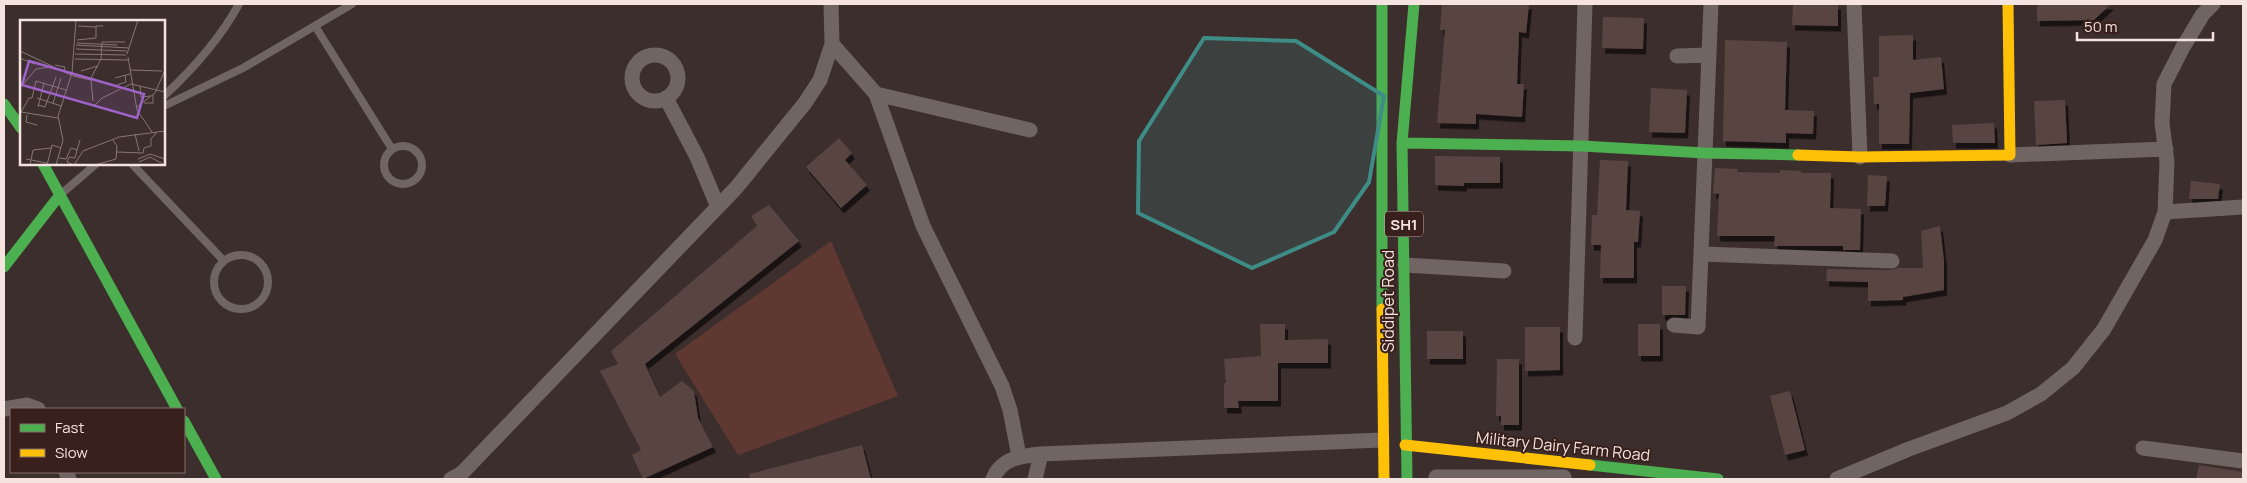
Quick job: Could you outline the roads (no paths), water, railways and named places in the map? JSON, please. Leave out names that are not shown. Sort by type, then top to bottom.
[{"type":"main road","name":"Siddipet Road","points":[[1382,4],[1382,440],[1384,479]]},
{"type":"main road","name":"Siddipet Road","points":[[1407,479],[1402,143],[1414,4]]},
{"type":"main road","points":[[1402,143],[1582,146],[1705,153],[1860,157],[2010,155],[2008,4]]},
{"type":"main road","points":[[4,104],[20,127]]},
{"type":"main road","points":[[44,165],[176,408]]},
{"type":"main road","points":[[4,267],[59,196]]},
{"type":"main road","points":[[185,423],[216,479]]},
{"type":"main road","name":"Military Dairy Farm Road","points":[[1382,440],[1563,473],[1718,479]]},
{"type":"street","points":[[451,479],[462,473],[736,188],[805,103],[820,80],[832,44],[831,4]]},
{"type":"street","points":[[1575,338],[1585,4]]},
{"type":"street","points":[[1674,326],[1698,327],[1711,4]]},
{"type":"street","points":[[1854,4],[1860,157]]},
{"type":"street","points":[[1837,479],[1909,449],[2007,413],[2041,394],[2073,368],[2104,329],[2155,240],[2165,212],[2167,194],[2166,149],[2162,123],[2164,84],[2203,14],[2213,4]]},
{"type":"street","points":[[832,44],[876,94],[923,226],[1002,386],[1010,410],[1019,456]]},
{"type":"street","points":[[1677,56],[1709,56]]},
{"type":"street","points":[[876,94],[1030,130]]},
{"type":"street","points":[[666,98],[698,157],[718,207]]},
{"type":"street","points":[[2010,155],[2166,149]]},
{"type":"street","points":[[2165,212],[2243,207]]},
{"type":"street","points":[[1702,254],[1892,261]]},
{"type":"street","points":[[1405,265],[1504,270]]},
{"type":"street","points":[[12,408],[27,406],[34,408]]},
{"type":"street","points":[[994,479],[996,473],[1005,463],[1019,456],[1382,440]]},
{"type":"street","points":[[2143,448],[2243,462]]},
{"type":"street","points":[[1035,479],[1041,454]]},
{"type":"street","points":[[1436,479],[1436,477],[1563,473]]},
{"type":"lane","points":[[165,95],[212,46],[239,4]]},
{"type":"lane","points":[[165,106],[243,68],[352,4]]},
{"type":"lane","points":[[315,26],[392,149]]},
{"type":"lane","points":[[405,146],[417,152],[421,157],[422,171],[414,182],[402,185],[396,184],[387,176],[384,171],[384,159],[392,149],[405,146]]},
{"type":"lane","points":[[59,196],[95,165]]},
{"type":"lane","points":[[133,165],[224,261]]},
{"type":"lane","points":[[241,255],[250,257],[264,268],[267,285],[265,294],[259,301],[244,308],[227,305],[220,299],[214,284],[218,268],[224,261],[241,255]]}]
